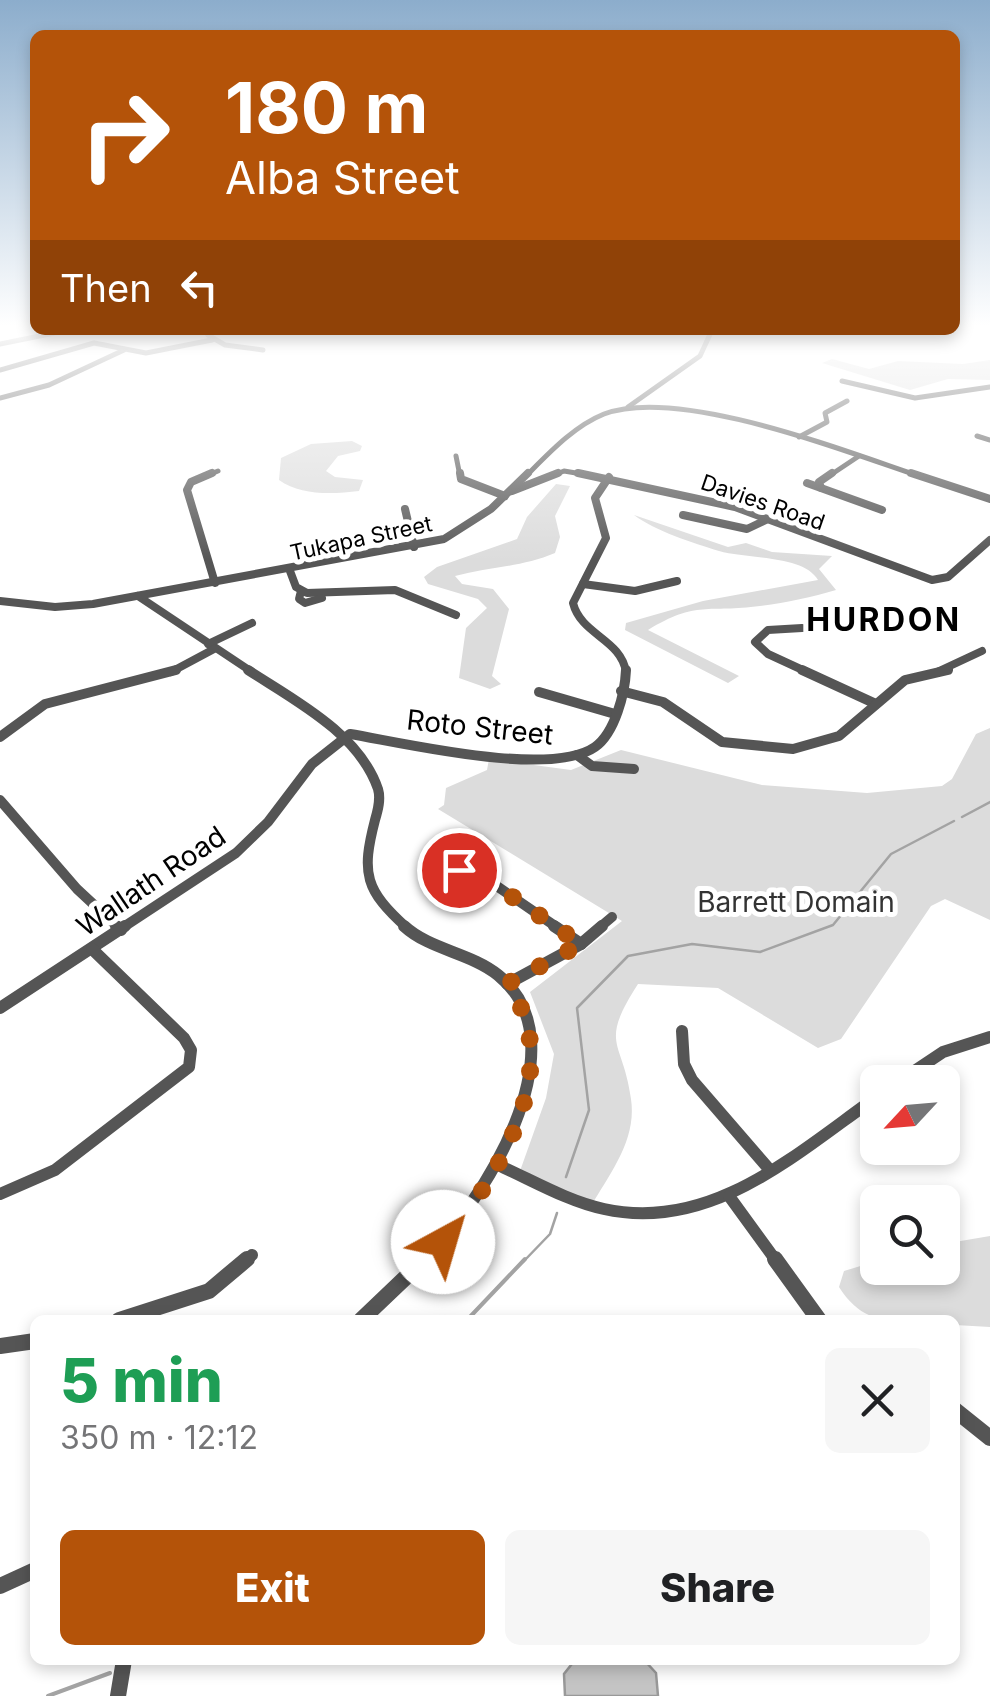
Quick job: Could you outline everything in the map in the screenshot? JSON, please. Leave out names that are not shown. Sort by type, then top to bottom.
[{"type":"street","name":"Tukapa Street","points":[[0,601],[55,607],[290,571],[414,547],[466,529],[564,441],[630,403]]},
{"type":"street","points":[[800,437],[827,422],[825,413],[843,403]]},
{"type":"street","points":[[628,407],[728,415],[990,500]]},
{"type":"street","points":[[978,436],[990,440]]},
{"type":"street","points":[[456,456],[457,472],[463,481],[508,493]]},
{"type":"street","points":[[822,489],[819,482],[859,456]]},
{"type":"street","points":[[215,583],[187,490],[192,482],[218,470]]},
{"type":"street","name":"Davies Road","points":[[508,493],[557,472],[608,477],[720,502],[937,580],[990,540]]},
{"type":"street","points":[[608,477],[595,498],[605,526],[604,542],[573,602],[575,614],[623,660],[622,692],[663,702],[722,742],[768,750],[830,740],[905,680],[954,668],[982,651]]},
{"type":"street","points":[[807,483],[882,510]]},
{"type":"street","points":[[405,509],[414,547]]},
{"type":"street","points":[[684,515],[747,529],[768,520]]},
{"type":"street","points":[[290,571],[301,591],[299,599],[305,603],[327,595],[395,590],[456,615]]},
{"type":"street","points":[[583,584],[634,591],[677,580]]},
{"type":"street","points":[[138,596],[335,727],[378,789],[379,806],[364,864],[376,901],[413,934],[484,965],[507,984],[528,1021],[530,1064],[518,1117],[498,1165],[443,1242],[366,1315]]},
{"type":"street","points":[[0,737],[45,704],[166,675],[252,622]]},
{"type":"street","points":[[802,628],[768,630],[755,642],[768,654],[876,704]]},
{"type":"street","points":[[538,692],[615,714]]},
{"type":"street","name":"Roto Street","points":[[344,739],[350,734],[540,760],[577,756],[604,740],[622,692]]},
{"type":"street","name":"Wallath Road","points":[[2,1004],[92,950],[236,853],[268,822],[312,764],[344,739]]},
{"type":"street","points":[[577,756],[592,766],[634,769]]},
{"type":"street","points":[[0,800],[78,889],[121,930]]},
{"type":"street","points":[[433,864],[485,878],[581,944]]},
{"type":"street","points":[[507,984],[581,944],[612,917]]},
{"type":"street","points":[[0,1194],[56,1170],[188,1066],[190,1050],[184,1038],[92,950]]},
{"type":"street","points":[[682,1031],[684,1064],[692,1080],[769,1170]]},
{"type":"street","points":[[923,1065],[942,1052],[990,1038]]},
{"type":"street","points":[[498,1165],[608,1211],[687,1212],[728,1196],[860,1108]]},
{"type":"street","points":[[728,1196],[815,1315]]},
{"type":"street","points":[[136,1315],[208,1292],[252,1255]]},
{"type":"street","points":[[0,1346],[30,1342]]},
{"type":"street","points":[[960,1414],[990,1438]]},
{"type":"street","points":[[0,1586],[30,1572]]},
{"type":"street","points":[[118,1696],[123,1665]]},
{"type":"green space","points":[[352,441],[362,446],[360,451],[338,456],[326,471],[335,477],[363,480],[359,491],[307,491],[279,480],[281,458],[311,444]]},
{"type":"green space","points":[[556,484],[570,486],[555,516],[560,537],[555,553],[455,576],[462,584],[493,589],[509,609],[492,676],[501,684],[490,689],[459,678],[466,628],[487,608],[478,599],[428,584],[424,577],[437,567],[517,539],[527,517]]},
{"type":"green space","points":[[634,515],[728,547],[746,543],[772,552],[832,556],[819,569],[836,590],[769,605],[691,611],[648,630],[739,676],[728,683],[625,630],[626,623],[703,601],[818,580],[801,566],[719,551],[663,531]]},
{"type":"green space","name":"Barrett Domain","points":[[990,728],[990,920],[945,899],[931,906],[841,1039],[818,1048],[718,988],[638,984],[616,1032],[631,1099],[630,1128],[620,1156],[591,1206],[520,1171],[546,1098],[554,1054],[530,992],[622,921],[438,809],[444,805],[446,788],[487,770],[489,759],[571,770],[621,750],[762,785],[867,793],[942,786],[952,779],[976,734]]},
{"type":"green space","points":[[990,1236],[990,1327],[960,1325],[960,1315],[868,1315],[850,1302],[839,1287],[844,1271],[860,1266],[860,1285],[960,1285],[960,1241]]},
{"type":"building","points":[[571,1665],[649,1665],[656,1673],[658,1696],[565,1696],[564,1674]]},
{"type":"waterway","points":[[962,817],[990,802]]},
{"type":"waterway","points":[[566,1177],[589,1110],[577,1008],[628,956],[692,944],[760,952],[833,925],[891,854],[954,821]]},
{"type":"waterway","points":[[523,1262],[550,1234],[557,1213]]},
{"type":"waterway","points":[[472,1315],[525,1259]]},
{"type":"waterway","points":[[48,1696],[110,1673]]},
{"type":"district","name":"HURDON","points":[[884,620]]},
{"type":"route","points":[[443,1242],[498,1165],[525,1092],[531,1035],[524,1010],[507,984],[581,944],[485,878],[459,870]]}]
